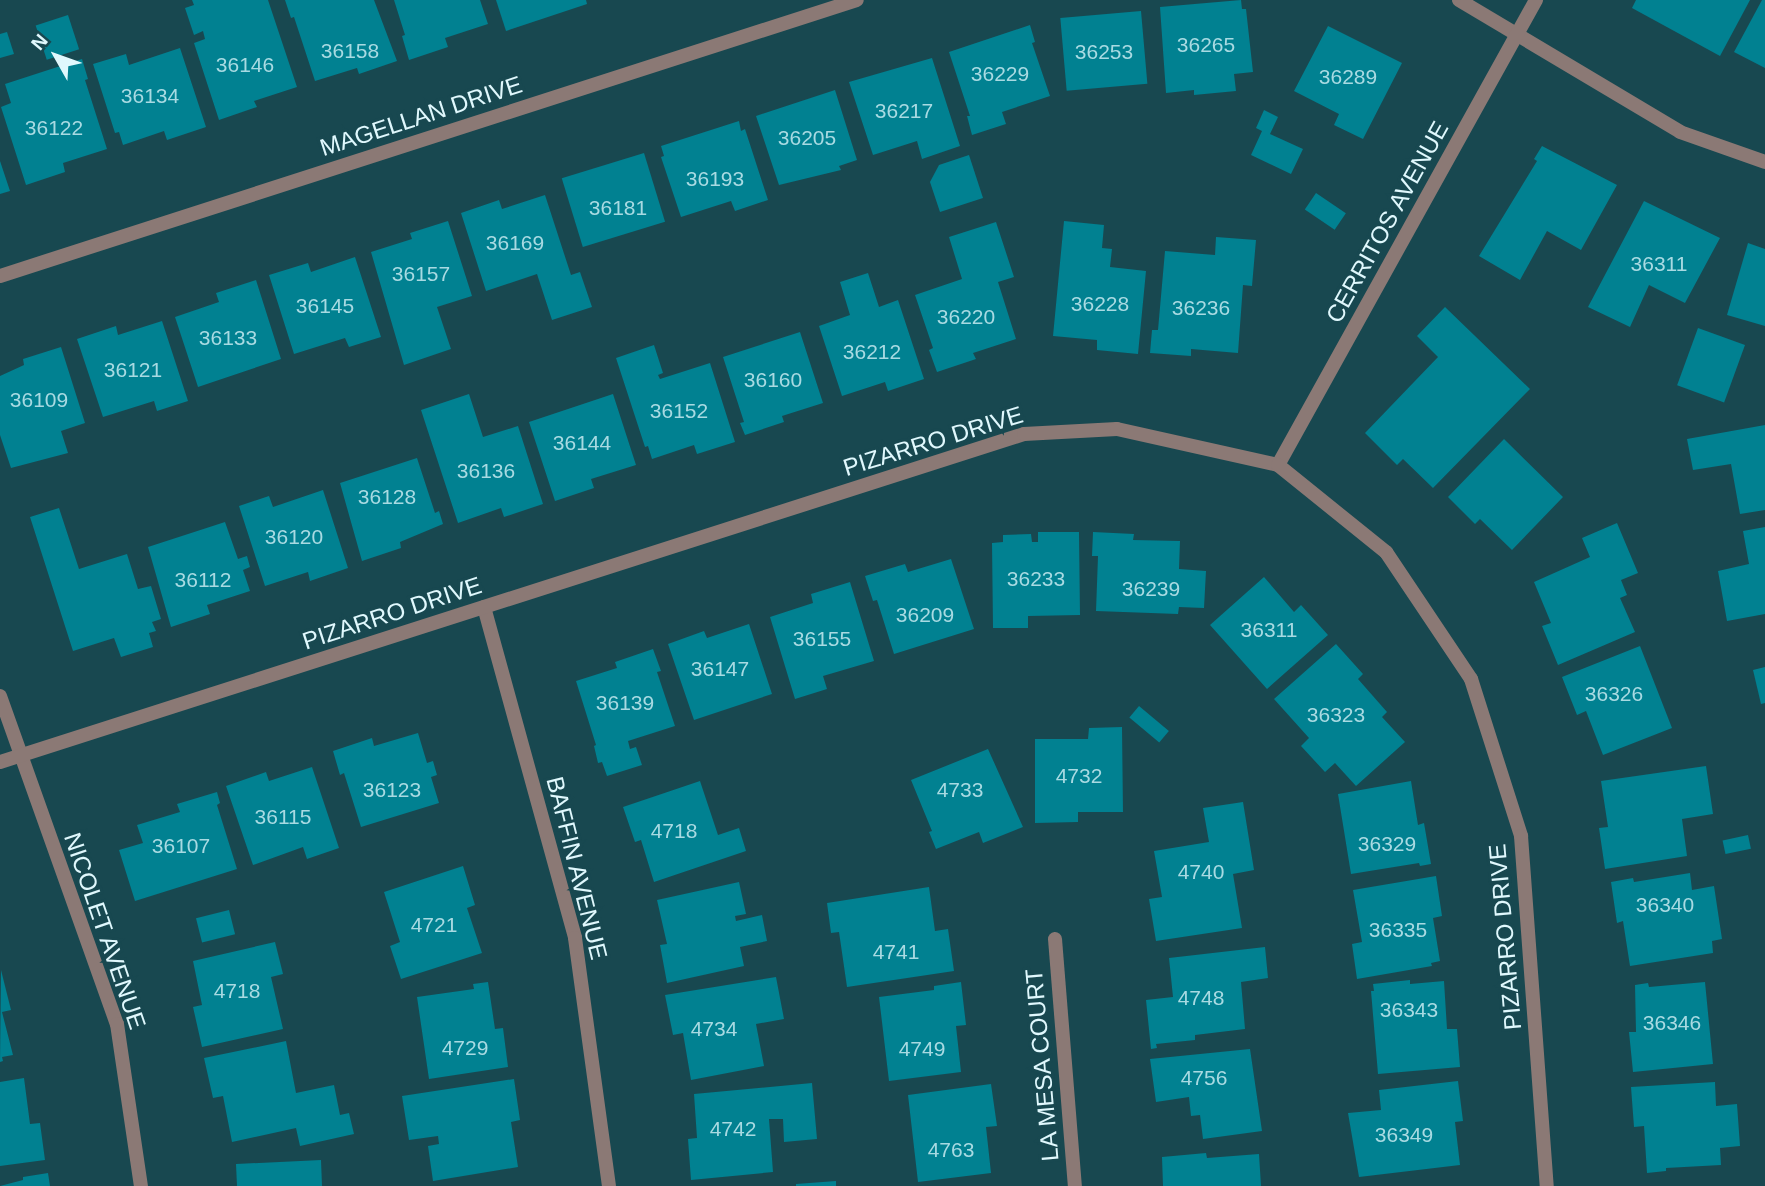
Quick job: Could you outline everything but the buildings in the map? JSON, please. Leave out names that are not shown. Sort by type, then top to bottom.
[{"type":"street","name":"MAGELLAN DRIVE","points":[[0,276],[857,0]]},
{"type":"street","points":[[1459,0],[1680,132],[1765,162]]},
{"type":"street","name":"CERRITOS AVENUE","points":[[1278,465],[1536,0]]},
{"type":"street","name":"PIZARRO DRIVE","points":[[0,762],[1024,434],[1117,429],[1278,465],[1386,552],[1471,679],[1521,836],[1547,1186]]},
{"type":"street","name":"BAFFIN AVENUE","points":[[484,607],[575,938],[609,1186]]},
{"type":"street","name":"NICOLET AVENUE","points":[[0,696],[117,1024],[141,1186]]},
{"type":"street","name":"LA MESA COURT","points":[[1055,939],[1074,1186]]}]
